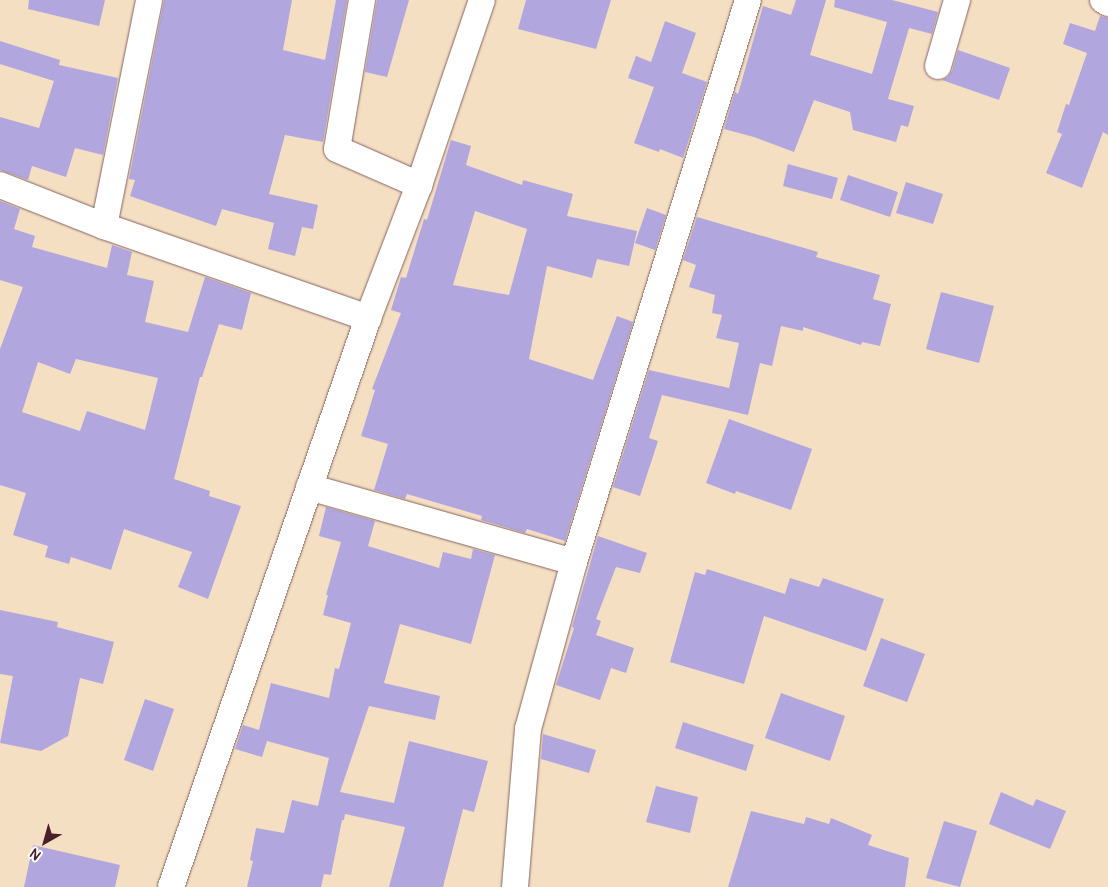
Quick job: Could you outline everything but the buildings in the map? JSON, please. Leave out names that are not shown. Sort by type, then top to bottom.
[{"type":"street","points":[[104,226],[149,0]]},
{"type":"street","points":[[362,0],[337,149],[419,185]]},
{"type":"street","points":[[171,887],[368,318],[419,185],[482,0]]},
{"type":"street","points":[[515,887],[528,729],[574,562],[748,0]]},
{"type":"street","points":[[938,66],[957,0]]},
{"type":"street","points":[[1103,0],[1108,3]]},
{"type":"street","points":[[0,185],[104,226],[368,318]]},
{"type":"street","points":[[309,487],[574,562]]}]
